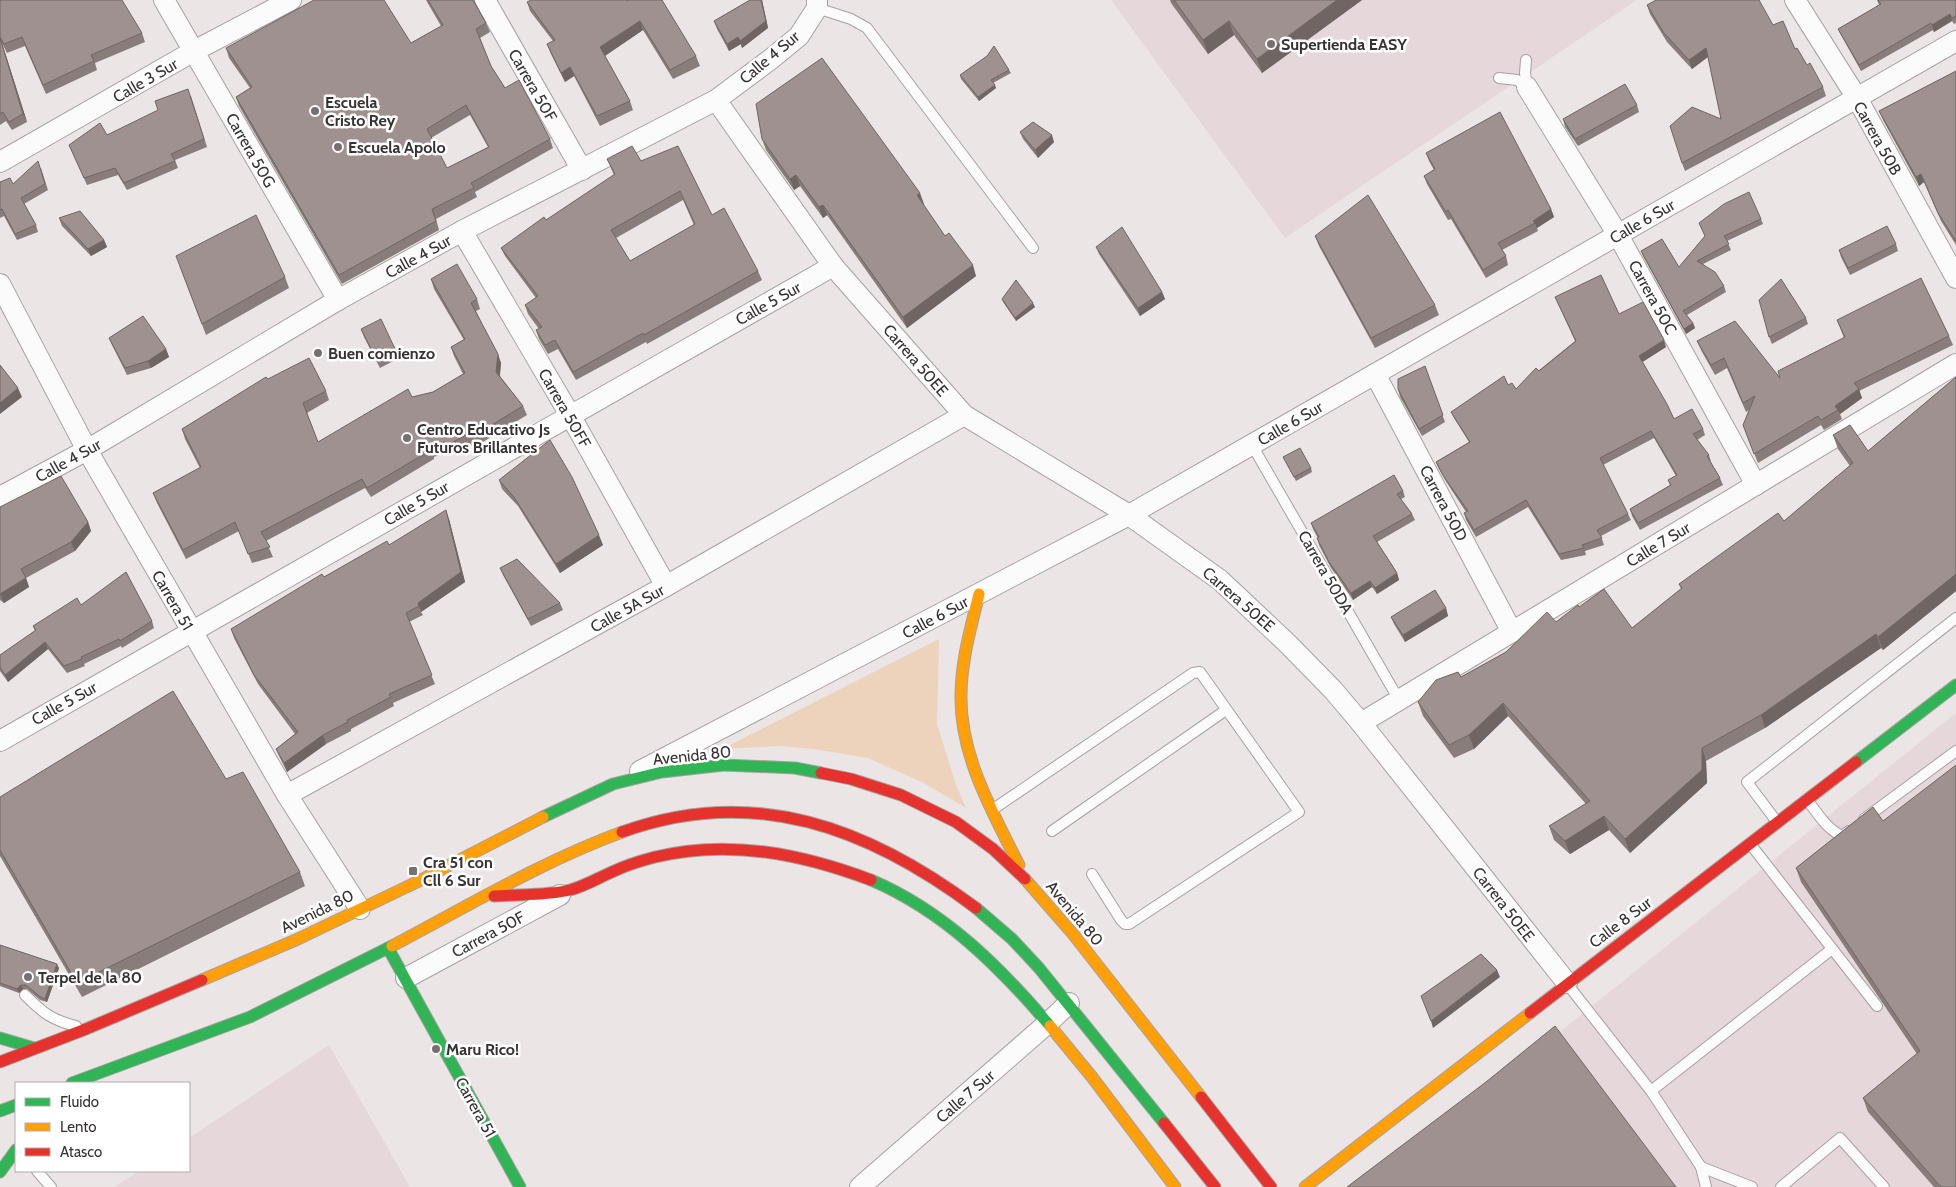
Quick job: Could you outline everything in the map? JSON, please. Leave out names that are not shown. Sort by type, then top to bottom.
[{"type":"main road","points":[[979,594],[964,661],[961,711],[969,753],[992,811],[1028,882]]},
{"type":"main road","name":"Calle 8 Sur","points":[[1305,1187],[1956,684]]},
{"type":"main road","name":"Avenida 80","points":[[0,1062],[86,1029],[298,939],[613,784],[662,772],[724,765],[795,768],[851,779],[901,795],[956,822],[993,849],[1028,882],[1079,942],[1271,1187]]},
{"type":"main road","points":[[75,1082],[250,1016],[388,948],[480,898],[568,854],[618,834],[672,818],[718,812],[769,815],[820,824],[877,847],[942,884],[997,926],[1034,962],[1215,1187]]},
{"type":"main road","points":[[480,898],[570,890],[619,868],[667,854],[720,848],[779,853],[832,866],[878,883],[930,911],[972,945],[1010,981],[1048,1023],[1175,1187]]},
{"type":"main road","name":"Carrera 51","points":[[388,948],[520,1187]]},
{"type":"main road","points":[[0,1038],[34,1048]]},
{"type":"main road","points":[[98,1082],[132,1062]]},
{"type":"main road","points":[[0,1111],[15,1104]]},
{"type":"main road","points":[[0,1172],[15,1151]]},
{"type":"street","name":"Carrera 50G","points":[[164,0],[338,300]]},
{"type":"street","name":"Calle 3 Sur","points":[[0,162],[194,52],[291,0]]},
{"type":"street","name":"Carrera 50F","points":[[485,0],[582,170]]},
{"type":"street","name":"Carrera 50B","points":[[1795,0],[1857,98],[1956,278]]},
{"type":"street","name":"Calle 4 Sur","points":[[0,497],[87,450],[338,300],[462,231],[716,100],[799,36],[817,4]]},
{"type":"street","name":"Calle 6 Sur","points":[[613,784],[1129,516],[1956,41]]},
{"type":"street","name":"Carrera 50C","points":[[1527,87],[1618,235],[1756,485]]},
{"type":"street","name":"Carrera 50EE","points":[[716,100],[833,266],[964,414],[1129,516],[1220,580],[1240,598],[1314,670],[1361,723],[1567,983]]},
{"type":"street","name":"Carrera 50FF","points":[[462,231],[570,415],[666,586]]},
{"type":"street","name":"Calle 5 Sur","points":[[0,741],[833,266]]},
{"type":"street","name":"Carrera 51","points":[[0,284],[87,450],[287,795],[360,909]]},
{"type":"street","name":"Calle 7 Sur","points":[[1361,723],[1956,364]]},
{"type":"street","name":"Carrera 50D","points":[[1375,374],[1512,632]]},
{"type":"street","name":"Calle 5A Sur","points":[[287,795],[666,586],[964,414]]},
{"type":"street","name":"Carrera 50F","points":[[406,978],[570,890]]},
{"type":"street","name":"Calle 7 Sur","points":[[860,1187],[1048,1023],[1068,1003]]},
{"type":"lane","points":[[817,4],[867,28],[1033,248]]},
{"type":"lane","points":[[1526,60],[1527,87]]},
{"type":"lane","points":[[1499,78],[1517,80],[1527,87]]},
{"type":"lane","name":"Carrera 50DA","points":[[1252,445],[1399,700]]},
{"type":"lane","points":[[1778,823],[1748,782],[1956,618]]},
{"type":"lane","points":[[992,811],[1192,673],[1200,672],[1299,812],[1129,924],[1124,924],[1121,920],[1092,874]]},
{"type":"lane","points":[[1052,831],[1226,710]]},
{"type":"lane","points":[[1807,800],[1820,817],[1836,833],[1842,836],[1956,751]]},
{"type":"lane","points":[[1750,844],[1877,1006]]},
{"type":"lane","points":[[1651,1091],[1832,949]]},
{"type":"lane","name":"Carrera 50EE","points":[[1567,983],[1651,1091],[1701,1167],[1706,1187]]},
{"type":"lane","points":[[25,995],[41,1012],[56,1021],[86,1029]]},
{"type":"lane","points":[[1782,1187],[1840,1138],[1884,1187]]},
{"type":"lane","points":[[1701,1167],[1752,1187]]},
{"type":"lane","points":[[38,1172],[51,1187]]},
{"type":"shaded area","points":[[1111,0],[1637,0],[1285,238]]},
{"type":"shaded area","points":[[939,639],[937,724],[956,785],[966,808],[924,783],[868,758],[780,746],[722,749]]},
{"type":"shaded area","points":[[1956,713],[1956,1187],[1368,1187],[1561,1031]]},
{"type":"shaded area","points":[[329,1045],[410,1187],[114,1187],[137,1172],[190,1172],[190,1137]]},
{"type":"building","points":[[0,0],[122,0],[142,33],[91,55],[94,61],[43,85],[22,37],[4,44],[0,37]]},
{"type":"building","points":[[314,0],[384,0],[411,43],[443,25],[428,0],[473,0],[486,23],[476,29],[491,66],[505,88],[519,80],[550,139],[471,183],[474,188],[432,209],[436,221],[339,275],[236,97],[252,87],[226,48]],"holes":[[[466,105],[489,147],[447,168],[427,129]]]},
{"type":"building","points":[[531,0],[662,0],[696,56],[670,70],[640,21],[600,47],[630,101],[597,116],[570,67],[561,73],[547,44],[555,40],[527,2]]},
{"type":"building","points":[[750,0],[761,0],[766,21],[740,41],[738,37],[727,44],[714,21]]},
{"type":"building","name":"Supertienda EASY","points":[[1174,0],[1337,0],[1257,59],[1229,21],[1203,40]]},
{"type":"building","points":[[1656,0],[1759,0],[1773,25],[1783,21],[1795,49],[1797,48],[1807,65],[1810,63],[1823,87],[1682,163],[1670,126],[1692,107],[1721,119],[1706,48],[1689,60],[1664,33],[1647,5]]},
{"type":"building","points":[[1878,0],[1956,0],[1956,16],[1952,18],[1950,14],[1932,25],[1931,23],[1859,65],[1838,29],[1881,4]]},
{"type":"building","points":[[0,38],[23,114],[9,122],[3,112],[0,114]]},
{"type":"building","points":[[994,46],[1009,70],[991,80],[995,85],[978,97],[960,75],[987,56]]},
{"type":"building","points":[[822,58],[920,193],[917,195],[945,236],[949,233],[973,265],[903,317],[823,205],[819,207],[796,175],[790,179],[762,139],[756,104]]},
{"type":"building","points":[[1956,71],[1956,241],[1938,213],[1921,174],[1916,177],[1879,111]]},
{"type":"building","points":[[1625,84],[1637,105],[1575,139],[1563,119]]},
{"type":"building","points":[[188,89],[204,139],[171,154],[175,161],[124,183],[115,168],[84,178],[69,145],[100,123],[107,135],[158,110],[155,101]]},
{"type":"building","points":[[1500,112],[1551,209],[1533,221],[1535,223],[1498,243],[1506,256],[1483,270],[1448,210],[1446,212],[1424,176],[1435,169],[1426,153]]},
{"type":"building","points":[[1033,122],[1052,135],[1035,150],[1020,132]]},
{"type":"building","points":[[632,146],[641,161],[678,146],[712,215],[724,208],[758,271],[644,335],[643,333],[573,372],[555,340],[545,345],[536,330],[542,327],[525,305],[538,296],[501,248],[544,217],[546,220],[615,174],[607,159]],"holes":[[[680,191],[695,224],[630,261],[611,230]]]},
{"type":"building","points":[[38,161],[45,184],[21,198],[36,225],[15,234],[2,209],[0,210],[0,182],[10,178],[13,184]]},
{"type":"building","points":[[1749,192],[1761,219],[1724,236],[1729,244],[1697,261],[1715,272],[1724,286],[1683,311],[1693,323],[1684,329],[1641,251],[1662,239],[1679,267],[1705,236],[1699,223],[1724,204]]},
{"type":"building","points":[[1368,195],[1435,305],[1371,338],[1315,236]]},
{"type":"building","points":[[80,211],[104,240],[88,249],[59,218]]},
{"type":"building","points":[[256,215],[285,277],[202,324],[176,256]]},
{"type":"building","points":[[1887,226],[1896,244],[1848,268],[1839,250]]},
{"type":"building","points":[[1122,227],[1162,292],[1138,308],[1096,247]]},
{"type":"building","points":[[457,264],[477,299],[471,303],[498,354],[496,372],[523,406],[470,438],[467,434],[446,446],[444,442],[430,448],[431,450],[367,488],[362,479],[261,532],[270,547],[248,554],[235,522],[183,550],[153,493],[201,467],[182,429],[266,377],[268,379],[309,358],[326,391],[303,403],[318,442],[408,389],[412,397],[433,392],[465,373],[451,347],[465,339],[431,279]]},
{"type":"building","points":[[1601,275],[1619,314],[1643,302],[1664,340],[1639,356],[1674,419],[1692,409],[1703,429],[1693,434],[1709,455],[1707,456],[1720,478],[1638,523],[1630,509],[1671,485],[1668,480],[1677,475],[1651,431],[1600,458],[1628,514],[1597,530],[1602,538],[1582,545],[1584,548],[1559,554],[1526,500],[1474,530],[1464,513],[1468,511],[1444,477],[1436,462],[1470,442],[1451,412],[1504,376],[1508,385],[1512,383],[1516,389],[1536,368],[1539,371],[1576,341],[1555,297]]},
{"type":"building","points":[[1921,278],[1949,336],[1854,383],[1859,389],[1835,406],[1838,410],[1821,420],[1818,416],[1754,454],[1743,425],[1755,396],[1743,403],[1724,358],[1711,365],[1697,341],[1735,321],[1780,378],[1778,371],[1845,337],[1837,320]]},
{"type":"building","points":[[1781,279],[1806,318],[1769,337],[1759,300]]},
{"type":"building","points":[[1016,280],[1033,303],[1015,318],[1002,299]]},
{"type":"building","points":[[143,316],[166,349],[148,361],[125,368],[109,338]]},
{"type":"building","points":[[381,319],[396,351],[377,361],[361,329]]},
{"type":"building","points":[[0,365],[18,388],[0,403]]},
{"type":"building","points":[[1425,366],[1443,415],[1419,429],[1398,389],[1398,379]]},
{"type":"building","points":[[1956,377],[1956,574],[1878,637],[1876,634],[1761,715],[1702,748],[1702,770],[1625,839],[1604,816],[1565,841],[1549,826],[1590,801],[1503,703],[1469,735],[1449,745],[1418,702],[1436,680],[1458,672],[1461,677],[1506,652],[1547,612],[1556,622],[1578,605],[1579,607],[1604,589],[1632,628],[1682,588],[1679,584],[1778,513],[1784,521],[1853,463],[1833,435],[1850,425],[1868,451]]},
{"type":"building","points":[[550,440],[572,477],[599,535],[556,564],[514,497],[499,480]]},
{"type":"building","points":[[1300,448],[1311,468],[1294,477],[1283,457]]},
{"type":"building","points":[[1394,475],[1403,491],[1397,494],[1412,514],[1373,536],[1397,573],[1375,588],[1370,581],[1351,593],[1329,562],[1311,523]]},
{"type":"building","points":[[61,476],[88,522],[71,542],[21,569],[26,578],[0,594],[0,507]]},
{"type":"building","points":[[446,510],[461,572],[418,603],[419,606],[406,613],[432,675],[389,694],[391,697],[347,720],[348,722],[323,735],[284,763],[276,749],[298,732],[254,675],[231,629],[322,574],[324,577],[387,541],[389,545]]},
{"type":"building","points":[[517,559],[560,603],[528,619],[500,568]]},
{"type":"building","points":[[126,572],[152,621],[120,641],[119,639],[81,657],[82,659],[64,666],[45,642],[5,675],[0,667],[0,655],[36,630],[33,626],[77,598],[81,605]]},
{"type":"building","points":[[1435,590],[1446,608],[1403,635],[1391,617]]},
{"type":"building","points":[[173,691],[226,779],[243,772],[300,872],[77,983],[0,850],[0,797]]},
{"type":"building","points":[[1956,765],[1956,1187],[1941,1187],[1863,1098],[1920,1051],[1796,868],[1873,807],[1883,821]]},
{"type":"building","name":"Terpel de la 80","points":[[0,945],[57,964],[45,999],[26,985],[21,985],[17,989],[0,983]]},
{"type":"building","points":[[1481,954],[1497,970],[1431,1021],[1421,996]]},
{"type":"building","points":[[1555,1026],[1676,1187],[1347,1187],[1486,1082]]},
{"type":"traffic: fast","points":[[1856,762],[1956,685]]},
{"type":"traffic: fast","points":[[543,817],[613,784],[662,772],[724,765],[795,768],[821,773]]},
{"type":"traffic: fast","points":[[871,880],[898,893],[947,924],[991,962],[1050,1026]]},
{"type":"traffic: fast","points":[[976,908],[1012,939],[1039,968],[1164,1123]]},
{"type":"traffic: fast","points":[[75,1082],[250,1017],[392,946]]},
{"type":"traffic: fast","points":[[388,948],[520,1187]]},
{"type":"traffic: fast","points":[[0,1038],[34,1048]]},
{"type":"traffic: fast","points":[[0,1111],[15,1105]]},
{"type":"traffic: fast","points":[[0,1172],[15,1151]]},
{"type":"traffic: slow","points":[[979,594],[967,644],[961,683],[962,718],[966,740],[980,784],[1019,865]]},
{"type":"traffic: slow","points":[[202,980],[298,939],[419,881],[543,817]]},
{"type":"traffic: slow","points":[[392,946],[534,871],[622,832]]},
{"type":"traffic: slow","points":[[1025,879],[1073,934],[1201,1097]]},
{"type":"traffic: slow","points":[[1305,1187],[1530,1013]]},
{"type":"traffic: slow","points":[[1050,1026],[1092,1077],[1175,1187]]},
{"type":"traffic: jam","points":[[1530,1013],[1856,762]]},
{"type":"traffic: jam","points":[[821,773],[851,779],[901,795],[956,822],[993,849],[1025,879]]},
{"type":"traffic: jam","points":[[622,832],[671,818],[718,812],[764,814],[808,822],[852,836],[894,856],[935,880],[976,908]]},
{"type":"traffic: jam","points":[[494,896],[561,892],[586,884],[623,867],[644,860],[710,849],[765,852],[792,857],[819,863],[871,880]]},
{"type":"traffic: jam","points":[[0,1062],[86,1029],[202,980]]},
{"type":"traffic: jam","points":[[1201,1097],[1271,1187]]},
{"type":"traffic: jam","points":[[1164,1123],[1215,1187]]},
{"type":"place","name":"Supertienda EASY","points":[[1271,44]]},
{"type":"place","name":"Escuela Cristo Rey","points":[[315,111]]},
{"type":"place","name":"Escuela Apolo","points":[[338,147]]},
{"type":"place","name":"Buen comienzo","points":[[318,353]]},
{"type":"place","name":"Centro Educativo Js Futuros Brillantes","points":[[407,438]]},
{"type":"place","name":"Cra 51 con Cll 6 Sur","points":[[413,871]]},
{"type":"place","name":"Terpel de la 80","points":[[28,977]]},
{"type":"place","name":"Maru Rico!","points":[[436,1049]]}]
